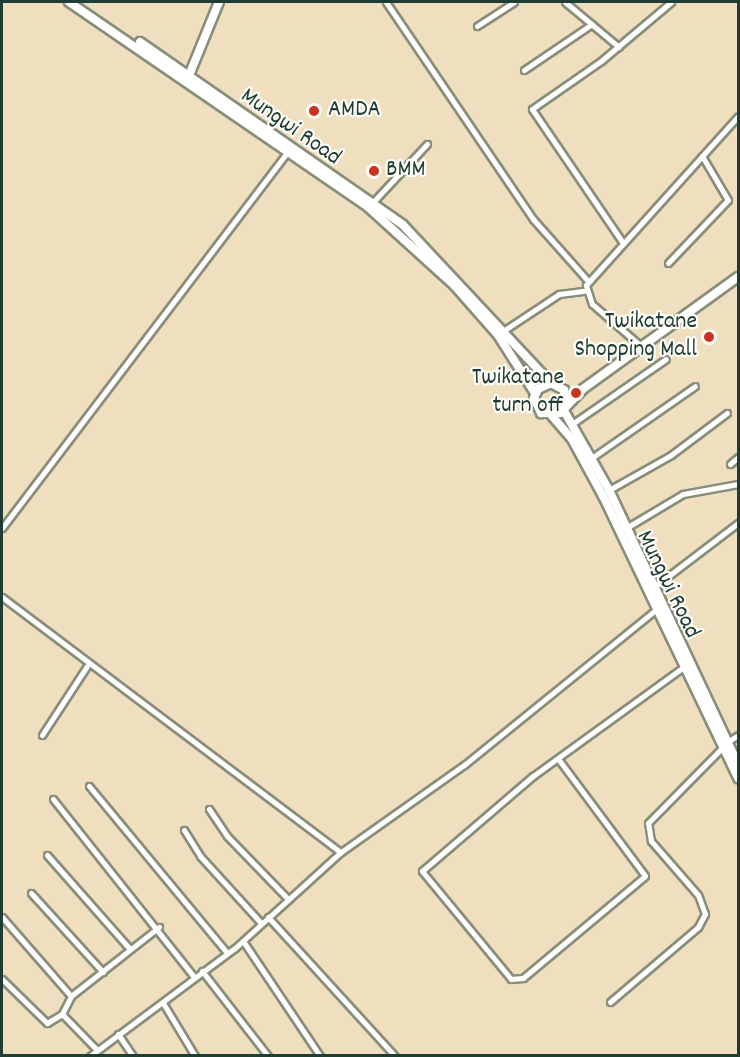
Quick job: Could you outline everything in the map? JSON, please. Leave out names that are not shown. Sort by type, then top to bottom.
[{"type":"main road","name":"Mungwi Road","points":[[69,2],[189,77],[406,239],[551,383]]},
{"type":"main road","name":"Mungwi Road","points":[[78,2],[374,201],[445,265],[500,333],[535,393]]},
{"type":"main road","points":[[189,77],[219,2]]},
{"type":"main road","points":[[583,389],[564,390],[551,383],[535,393],[537,409],[552,416],[583,389],[738,277]]},
{"type":"main road","points":[[564,390],[565,406]]},
{"type":"main road","name":"Mungwi Road","points":[[565,406],[572,424],[609,490],[654,587],[685,666],[725,744],[738,764]]},
{"type":"main road","name":"Mungwi Road","points":[[552,416],[585,461],[660,606],[725,744],[738,777]]},
{"type":"street","points":[[386,2],[528,212],[588,281]]},
{"type":"street","points":[[477,26],[514,2]]},
{"type":"street","points":[[566,2],[619,47]]},
{"type":"street","points":[[623,243],[532,109],[619,47],[671,2]]},
{"type":"street","points":[[524,70],[592,24]]},
{"type":"street","points":[[585,291],[588,281],[738,116]]},
{"type":"street","points":[[374,201],[427,144]]},
{"type":"street","points":[[2,528],[289,150]]},
{"type":"street","points":[[668,263],[728,200],[702,156]]},
{"type":"street","points":[[500,333],[559,294],[585,291]]},
{"type":"street","points":[[585,291],[607,320],[642,347]]},
{"type":"street","points":[[572,424],[666,359]]},
{"type":"street","points":[[593,458],[695,386]]},
{"type":"street","points":[[609,490],[663,460],[727,413]]},
{"type":"street","points":[[730,464],[738,457]]},
{"type":"street","points":[[626,528],[683,494],[738,484]]},
{"type":"street","points":[[654,587],[736,524],[738,532]]},
{"type":"street","points":[[2,597],[87,666],[341,852]]},
{"type":"street","points":[[90,1056],[163,1003],[243,940],[341,852],[464,765],[660,606]]},
{"type":"street","points":[[42,735],[87,666]]},
{"type":"street","points":[[559,760],[645,876],[523,978],[511,979],[422,871],[533,776],[559,760],[685,666]]},
{"type":"street","points":[[610,1002],[698,927],[705,914],[698,895],[651,841],[648,823],[725,744],[738,735]]},
{"type":"street","points":[[89,786],[227,953]]},
{"type":"street","points":[[53,799],[159,927],[194,977]]},
{"type":"street","points":[[208,809],[227,836],[288,898]]},
{"type":"street","points":[[184,830],[200,856],[261,923]]},
{"type":"street","points":[[47,855],[130,949]]},
{"type":"street","points":[[31,893],[103,972]]},
{"type":"street","points":[[2,917],[71,996]]},
{"type":"street","points":[[268,917],[395,1056]]},
{"type":"street","points":[[2,979],[46,1023],[62,1014],[71,996],[159,927]]},
{"type":"street","points":[[243,940],[320,1056]]},
{"type":"street","points":[[202,971],[268,1056]]},
{"type":"street","points":[[163,1003],[195,1056]]},
{"type":"street","points":[[62,1014],[97,1050]]},
{"type":"street","points":[[118,1034],[133,1056]]},
{"type":"place","name":"AMDA","points":[[314,111]]},
{"type":"place","name":"BMM","points":[[374,171]]},
{"type":"place","name":"Twikatane Shopping Mall","points":[[709,337]]},
{"type":"place","name":"Twikatane turn off","points":[[576,393]]}]
